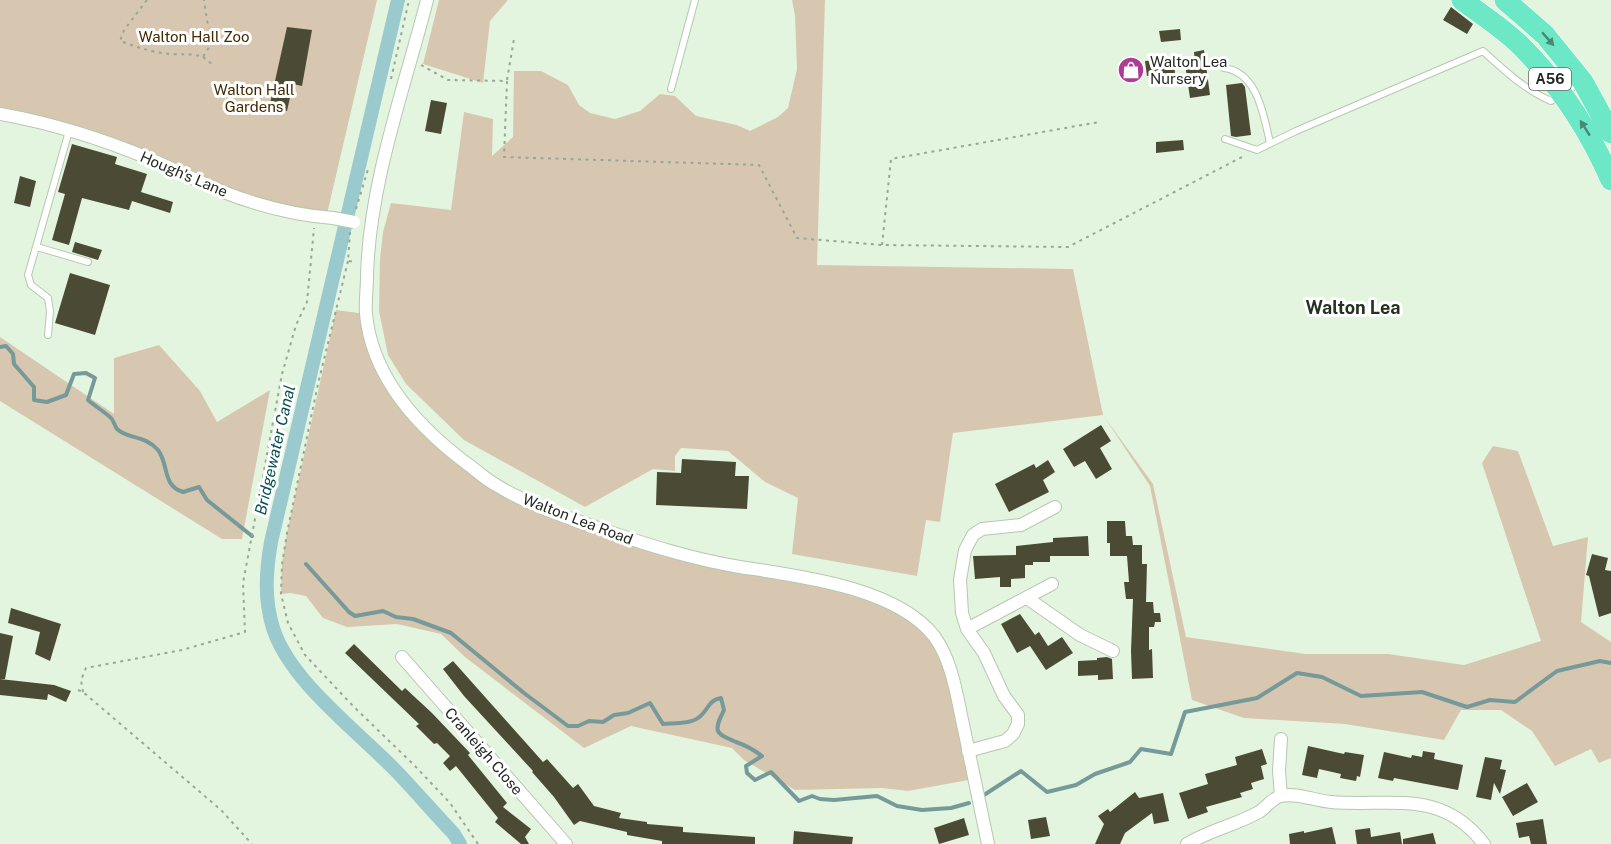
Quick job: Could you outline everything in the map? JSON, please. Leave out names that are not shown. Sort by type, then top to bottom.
[{"type":"highway","name":"A56","points":[[1462,0],[1520,45],[1563,93],[1596,145],[1611,180]]},
{"type":"highway","name":"A56","points":[[1505,0],[1545,35],[1583,82],[1611,133]]},
{"type":"street","name":"Walton Lea Road","points":[[427,0],[377,188],[370,225],[366,314],[377,360],[400,400],[446,448],[495,484],[548,510],[659,549],[708,562],[806,578],[843,587],[887,601],[916,618],[933,635],[944,652],[954,682],[988,844]]},
{"type":"street","name":"Hough's Lane","points":[[0,114],[69,130],[143,156],[208,186],[253,202],[315,217],[370,225]]},
{"type":"street","points":[[968,751],[1005,741],[1013,734],[1018,724],[1018,716],[1004,696],[984,653],[967,629],[962,613],[959,597],[962,563],[968,542],[982,529],[1021,525],[1055,507]]},
{"type":"street","points":[[967,629],[1052,584]]},
{"type":"street","points":[[1027,598],[1080,635],[1113,651]]},
{"type":"street","name":"Cranleigh Close","points":[[402,657],[566,844]]},
{"type":"street","points":[[1281,739],[1279,771],[1281,796]]},
{"type":"street","points":[[1187,844],[1260,812],[1281,796],[1294,795],[1331,802],[1397,802],[1428,806],[1458,818],[1484,844]]},
{"type":"lane","points":[[671,88],[695,0]]},
{"type":"lane","points":[[1225,139],[1257,150],[1484,51],[1536,95],[1551,101],[1583,82]]},
{"type":"lane","points":[[1224,68],[1238,72],[1254,90],[1261,105],[1270,143]]},
{"type":"lane","points":[[48,335],[50,311],[48,298],[33,288],[29,281],[29,271],[69,130]]},
{"type":"lane","points":[[37,247],[88,262]]},
{"type":"path","points":[[147,0],[124,30],[120,41],[152,51],[194,54],[212,64]]},
{"type":"path","points":[[203,57],[214,39],[207,21],[204,0]]},
{"type":"path","points":[[514,39],[507,81],[504,157],[759,165],[797,238],[882,245],[1068,247],[1257,150]]},
{"type":"path","points":[[412,59],[448,80],[507,81]]},
{"type":"path","points":[[882,245],[891,159],[1099,122]]},
{"type":"path","points":[[83,692],[81,680],[86,668],[182,650],[245,632],[243,583],[282,374],[296,325],[307,302],[314,230]]},
{"type":"path","points":[[348,261],[318,384],[287,534],[282,564],[281,594],[288,623],[305,655],[450,803],[478,844]]},
{"type":"path","points":[[78,690],[221,810],[252,844]]},
{"type":"green space","name":"Walton Hall Gardens","points":[[0,0],[377,0],[327,214],[253,198],[102,142],[0,115]]},
{"type":"green space","points":[[439,0],[508,0],[490,21],[483,83],[423,64]]},
{"type":"green space","points":[[792,0],[825,0],[817,265],[1073,269],[1103,415],[953,433],[940,522],[926,520],[917,576],[792,554],[798,498],[765,482],[728,451],[681,448],[675,456],[675,471],[653,469],[585,507],[464,440],[406,384],[388,355],[379,311],[380,259],[383,232],[391,203],[451,210],[464,112],[493,119],[492,156],[513,137],[514,71],[541,71],[568,85],[579,105],[590,113],[615,119],[640,111],[660,94],[675,96],[696,116],[737,125],[750,131],[778,117],[788,108],[797,69],[795,16]]},
{"type":"green space","points":[[336,310],[366,314],[377,360],[400,400],[495,484],[659,549],[843,587],[916,618],[944,652],[974,779],[908,791],[882,788],[795,790],[744,760],[732,748],[631,726],[584,748],[465,657],[441,634],[397,624],[347,627],[323,618],[306,596],[281,594],[282,564],[287,533]]},
{"type":"green space","points":[[0,337],[114,414],[114,358],[159,345],[200,391],[217,422],[270,390],[242,539],[222,539],[0,401]]},
{"type":"green space","points":[[1103,415],[1153,484],[1186,637],[1306,654],[1388,654],[1464,665],[1541,641],[1482,463],[1493,446],[1518,451],[1553,546],[1588,537],[1581,622],[1611,642],[1611,758],[1599,763],[1591,749],[1555,766],[1532,731],[1501,710],[1461,710],[1444,740],[1345,724],[1244,718],[1192,700],[1150,486]]},
{"type":"building","points":[[1451,7],[1473,24],[1467,34],[1443,20]]},
{"type":"building","points":[[287,27],[312,30],[302,86],[293,84],[287,111],[269,108]]},
{"type":"building","points":[[1180,29],[1181,40],[1161,42],[1159,31]]},
{"type":"building","points":[[1204,50],[1210,95],[1190,98],[1185,64],[1195,63],[1194,52]]},
{"type":"building","points":[[1174,59],[1175,73],[1147,76],[1145,61]]},
{"type":"building","points":[[1242,83],[1245,87],[1251,135],[1236,137],[1231,136],[1226,85]]},
{"type":"building","points":[[431,100],[447,103],[441,134],[425,131]]},
{"type":"building","points":[[1183,140],[1184,150],[1156,153],[1156,142]]},
{"type":"building","points":[[72,144],[117,157],[115,164],[147,174],[141,192],[173,202],[170,213],[132,201],[129,210],[82,198],[69,245],[52,240],[65,194],[58,192]]},
{"type":"building","points":[[20,176],[36,181],[30,207],[14,203]]},
{"type":"building","points":[[75,242],[102,250],[98,260],[72,252]]},
{"type":"building","points":[[70,273],[110,285],[95,335],[55,323]]},
{"type":"building","points":[[1101,425],[1111,441],[1100,448],[1112,469],[1096,479],[1085,461],[1074,467],[1063,449]]},
{"type":"building","points":[[682,459],[736,462],[735,476],[749,476],[747,509],[656,505],[657,472],[681,473]]},
{"type":"building","points":[[1048,460],[1055,472],[1043,480],[1049,492],[1009,512],[995,484],[1034,464],[1036,468]]},
{"type":"building","points":[[1107,521],[1125,521],[1126,536],[1132,536],[1133,545],[1142,545],[1142,564],[1147,564],[1146,602],[1153,602],[1154,613],[1160,613],[1161,622],[1155,622],[1154,627],[1149,627],[1153,678],[1132,679],[1133,599],[1126,599],[1124,582],[1129,582],[1127,556],[1110,556],[1110,543],[1107,543]]},
{"type":"building","points":[[1088,536],[1089,556],[1050,556],[1050,562],[1033,562],[1033,565],[1025,565],[1025,578],[1011,579],[1011,587],[1000,587],[1000,577],[975,579],[973,556],[1016,555],[1016,546],[1053,542],[1053,538]]},
{"type":"building","points":[[1592,554],[1608,558],[1605,570],[1611,571],[1611,613],[1599,617],[1589,576],[1586,575]]},
{"type":"building","points":[[11,608],[61,624],[50,661],[35,654],[40,632],[8,623]]},
{"type":"building","points":[[1020,614],[1035,635],[1039,632],[1048,646],[1062,637],[1073,653],[1046,670],[1030,646],[1017,653],[1001,624]]},
{"type":"building","points":[[0,633],[13,636],[5,679],[0,679]]},
{"type":"building","points":[[354,644],[402,691],[405,688],[432,713],[470,753],[468,755],[507,803],[503,807],[531,829],[525,837],[529,844],[521,844],[495,822],[498,818],[456,766],[450,771],[443,763],[450,756],[437,743],[434,744],[416,726],[419,724],[345,653]]},
{"type":"building","points":[[1107,657],[1112,659],[1113,679],[1098,680],[1098,675],[1078,676],[1078,661]]},
{"type":"building","points":[[453,661],[543,762],[547,759],[573,788],[578,784],[594,806],[621,813],[619,818],[647,822],[647,824],[683,827],[683,832],[755,837],[755,844],[662,844],[662,841],[627,835],[627,832],[580,821],[574,825],[533,771],[464,696],[443,669]]},
{"type":"building","points":[[0,679],[54,685],[71,691],[66,702],[48,694],[47,700],[0,695]]},
{"type":"building","points":[[1308,746],[1344,754],[1345,752],[1364,755],[1360,777],[1357,776],[1356,781],[1340,778],[1341,774],[1319,769],[1317,778],[1302,775]]},
{"type":"building","points":[[1262,749],[1267,764],[1261,766],[1264,779],[1251,783],[1253,789],[1240,793],[1242,797],[1206,807],[1208,812],[1188,819],[1179,793],[1208,784],[1205,774],[1237,765],[1235,757]]},
{"type":"building","points":[[1423,751],[1435,753],[1434,759],[1463,765],[1458,790],[1394,778],[1393,781],[1378,778],[1384,752],[1411,758],[1412,755],[1422,757]]},
{"type":"building","points":[[1485,757],[1502,760],[1500,769],[1506,770],[1500,794],[1494,783],[1491,800],[1476,797]]},
{"type":"building","points":[[1527,783],[1538,802],[1513,816],[1502,797]]},
{"type":"building","points":[[1135,792],[1139,798],[1163,793],[1169,821],[1154,824],[1152,813],[1125,833],[1120,844],[1095,844],[1104,824],[1098,816],[1108,809],[1110,812]]},
{"type":"building","points":[[1046,817],[1050,836],[1031,839],[1028,820]]},
{"type":"building","points":[[964,818],[969,835],[939,844],[934,828]]},
{"type":"building","points":[[1543,819],[1547,844],[1531,844],[1529,836],[1519,838],[1516,823]]},
{"type":"building","points":[[1332,827],[1336,844],[1290,844],[1289,834]]},
{"type":"building","points":[[1370,828],[1371,837],[1400,832],[1402,844],[1357,844],[1355,830]]},
{"type":"building","points":[[794,831],[853,837],[852,844],[793,844]]},
{"type":"building","points":[[1433,833],[1436,844],[1403,844],[1403,839]]},
{"type":"waterway","name":"Bridgewater Canal","points":[[398,0],[271,542],[267,596],[273,628],[294,668],[327,705],[398,773],[454,834],[460,844]]},
{"type":"waterway","points":[[0,347],[6,346],[13,354],[14,364],[34,387],[34,400],[47,402],[66,395],[74,374],[86,373],[95,378],[88,400],[111,418],[121,432],[142,439],[158,450],[172,485],[183,492],[199,487],[207,500],[252,536]]},
{"type":"waterway","points":[[306,564],[355,616],[383,611],[451,633],[568,726],[578,726],[589,721],[603,722],[614,715],[628,713],[650,703],[663,724],[686,722],[698,718],[713,701],[721,698],[724,710],[717,727],[720,734],[762,756],[746,766],[747,773],[755,780],[771,772],[799,801],[812,796],[834,800],[877,796],[897,806],[922,810],[951,808],[969,803]]},
{"type":"waterway","points":[[984,795],[1021,771],[1047,792],[1076,785],[1095,774],[1130,762],[1141,749],[1171,754],[1185,712],[1257,698],[1297,673],[1322,677],[1361,696],[1422,692],[1467,707],[1490,700],[1515,702],[1557,671],[1600,661],[1611,663]]},
{"type":"place","name":"Walton Lea Nursery","points":[[1131,70]]},
{"type":"district","name":"Walton Lea","points":[[1353,307]]},
{"type":"park label","name":"Walton Hall Zoo","points":[[194,36]]}]
